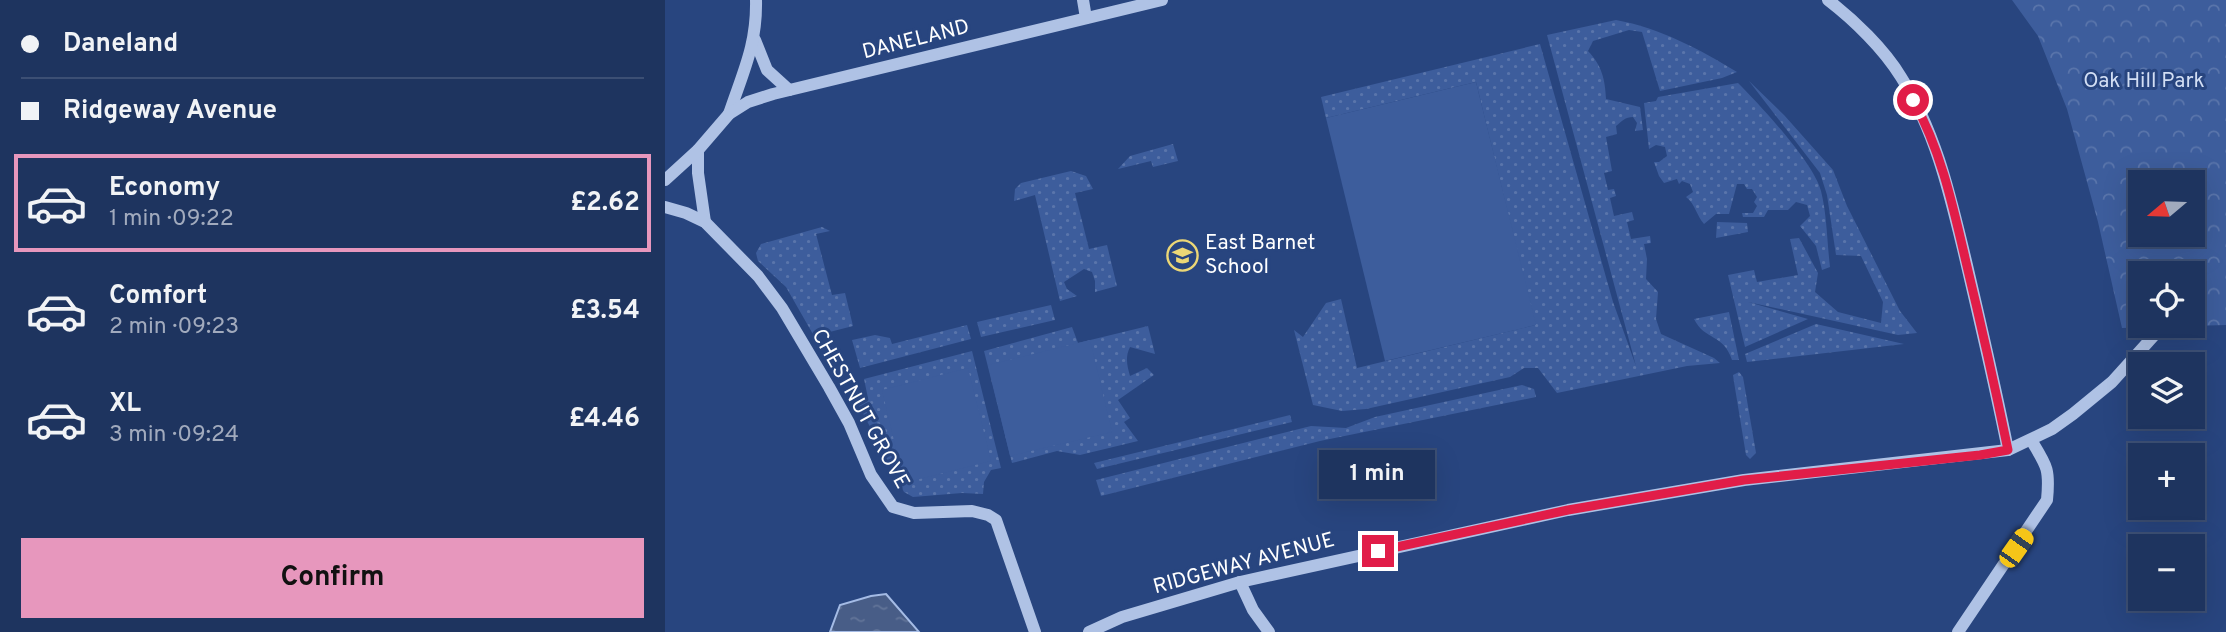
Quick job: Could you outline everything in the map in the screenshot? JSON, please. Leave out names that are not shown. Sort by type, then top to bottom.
[{"type":"street","points":[[729,114],[755,37],[756,0]]},
{"type":"street","points":[[1083,0],[1086,18]]},
{"type":"street","name":"DANELAND","points":[[665,180],[698,150],[729,114],[748,102],[1162,0]]},
{"type":"street","points":[[1828,0],[1854,20],[1900,75],[1927,124],[1943,168],[2008,450]]},
{"type":"street","points":[[755,37],[767,70],[789,90]]},
{"type":"street","points":[[698,150],[698,173],[705,222]]},
{"type":"street","name":"CHESTNUT GROVE","points":[[665,207],[705,222],[758,276],[782,308],[849,423],[871,475],[893,508],[914,513],[972,511],[996,520],[1035,632]]},
{"type":"street","name":"RIDGEWAY AVENUE","points":[[1089,632],[1122,617],[1240,582],[1351,556],[1595,506],[1744,480],[2008,450],[2052,429],[2073,414],[2112,382],[2152,338]]},
{"type":"street","points":[[1958,632],[2047,500],[2047,466],[2031,440]]},
{"type":"street","points":[[1240,582],[1269,632]]},
{"type":"green space","name":"Oak Hill Park","points":[[2012,0],[2226,0],[2226,325],[2205,326],[2205,261],[2128,261],[2128,328],[2122,328],[2098,222],[2067,109],[2038,36]]},
{"type":"green space","points":[[1616,20],[1679,40],[1737,72],[1722,78],[1660,91],[1642,32],[1629,30],[1593,41],[1588,51],[1602,73],[1606,99],[1640,107],[1643,130],[1635,131],[1637,123],[1630,117],[1616,126],[1617,134],[1606,137],[1612,171],[1604,173],[1608,190],[1614,189],[1616,196],[1610,198],[1614,216],[1632,212],[1634,220],[1627,222],[1631,239],[1650,236],[1651,243],[1644,244],[1647,259],[1646,279],[1658,292],[1656,319],[1661,334],[1720,363],[1687,366],[1557,393],[1538,368],[1524,368],[1510,377],[1366,409],[1342,411],[1313,405],[1294,330],[1303,337],[1326,303],[1341,299],[1357,368],[1535,325],[1476,82],[1326,118],[1321,97],[1540,44],[1613,302],[1636,366],[1547,35]]},
{"type":"green space","points":[[1749,81],[1784,115],[1833,170],[1847,206],[1900,311],[1917,333],[1898,335],[1748,302],[1808,319],[1745,347],[1728,275],[1754,270],[1757,282],[1798,275],[1790,239],[1799,238],[1818,273],[1815,292],[1838,312],[1881,323],[1883,302],[1861,256],[1836,255],[1827,195],[1820,173]]},
{"type":"green space","points":[[1476,82],[1536,325],[1385,361],[1326,118]]},
{"type":"green space","points":[[1738,83],[1785,135],[1816,179],[1825,209],[1830,267],[1822,270],[1816,246],[1800,226],[1810,216],[1807,205],[1796,202],[1788,210],[1768,210],[1764,217],[1743,217],[1742,213],[1753,213],[1757,206],[1754,202],[1757,197],[1752,189],[1747,189],[1744,184],[1737,184],[1729,214],[1716,214],[1704,224],[1686,197],[1693,192],[1690,184],[1682,181],[1679,184],[1677,179],[1664,183],[1659,176],[1654,162],[1667,156],[1665,147],[1656,145],[1649,149],[1644,103],[1656,101],[1658,97]]},
{"type":"green space","points":[[1173,144],[1178,161],[1153,167],[1151,161],[1118,169],[1130,156]]},
{"type":"green space","points":[[1071,171],[1086,176],[1093,189],[1075,193],[1089,249],[1107,245],[1117,286],[1095,292],[1092,272],[1084,269],[1064,282],[1067,289],[1077,296],[1060,301],[1035,195],[1014,201],[1015,189],[1021,183]]},
{"type":"green space","points":[[1717,222],[1747,223],[1748,232],[1716,238]]},
{"type":"green space","points":[[822,227],[830,231],[816,234],[832,295],[845,293],[853,326],[814,336],[786,287],[758,261],[756,253],[761,244]]},
{"type":"green space","points":[[1051,305],[1055,320],[981,337],[977,322]]},
{"type":"green space","points":[[1729,312],[1739,360],[1732,360],[1724,345],[1703,331],[1694,319]]},
{"type":"green space","points":[[1816,324],[1904,344],[1747,362],[1745,354]]},
{"type":"green space","points":[[967,325],[971,339],[860,368],[852,340],[875,335],[890,338],[892,344]]},
{"type":"green space","points":[[1148,326],[1155,354],[1130,347],[1127,365],[1130,376],[1147,368],[1154,375],[1118,400],[1130,418],[1124,422],[1138,441],[1080,455],[1057,451],[1012,463],[984,351],[1072,327],[1078,343]]},
{"type":"green space","points":[[1090,340],[1112,432],[1010,456],[988,365]]},
{"type":"green space","points":[[972,351],[1001,468],[991,470],[984,482],[983,494],[913,497],[904,492],[856,400],[868,398],[864,379]]},
{"type":"green space","points":[[968,368],[991,461],[904,483],[882,390]]},
{"type":"green space","points":[[1739,372],[1743,377],[1756,453],[1750,459],[1746,455],[1733,375]]},
{"type":"green space","points":[[1522,385],[1534,389],[1536,397],[1320,441],[1101,496],[1096,480],[1311,426],[1346,428],[1375,417]]},
{"type":"green space","points":[[1290,415],[1292,422],[1097,469],[1094,463]]},
{"type":"water","points":[[886,594],[919,632],[830,632],[840,605]]},
{"type":"place","name":"East Barnet School","points":[[1182,255]]},
{"type":"route","points":[[1378,551],[1568,510],[1744,480],[2008,450],[1943,168],[1927,124],[1913,100]]}]
